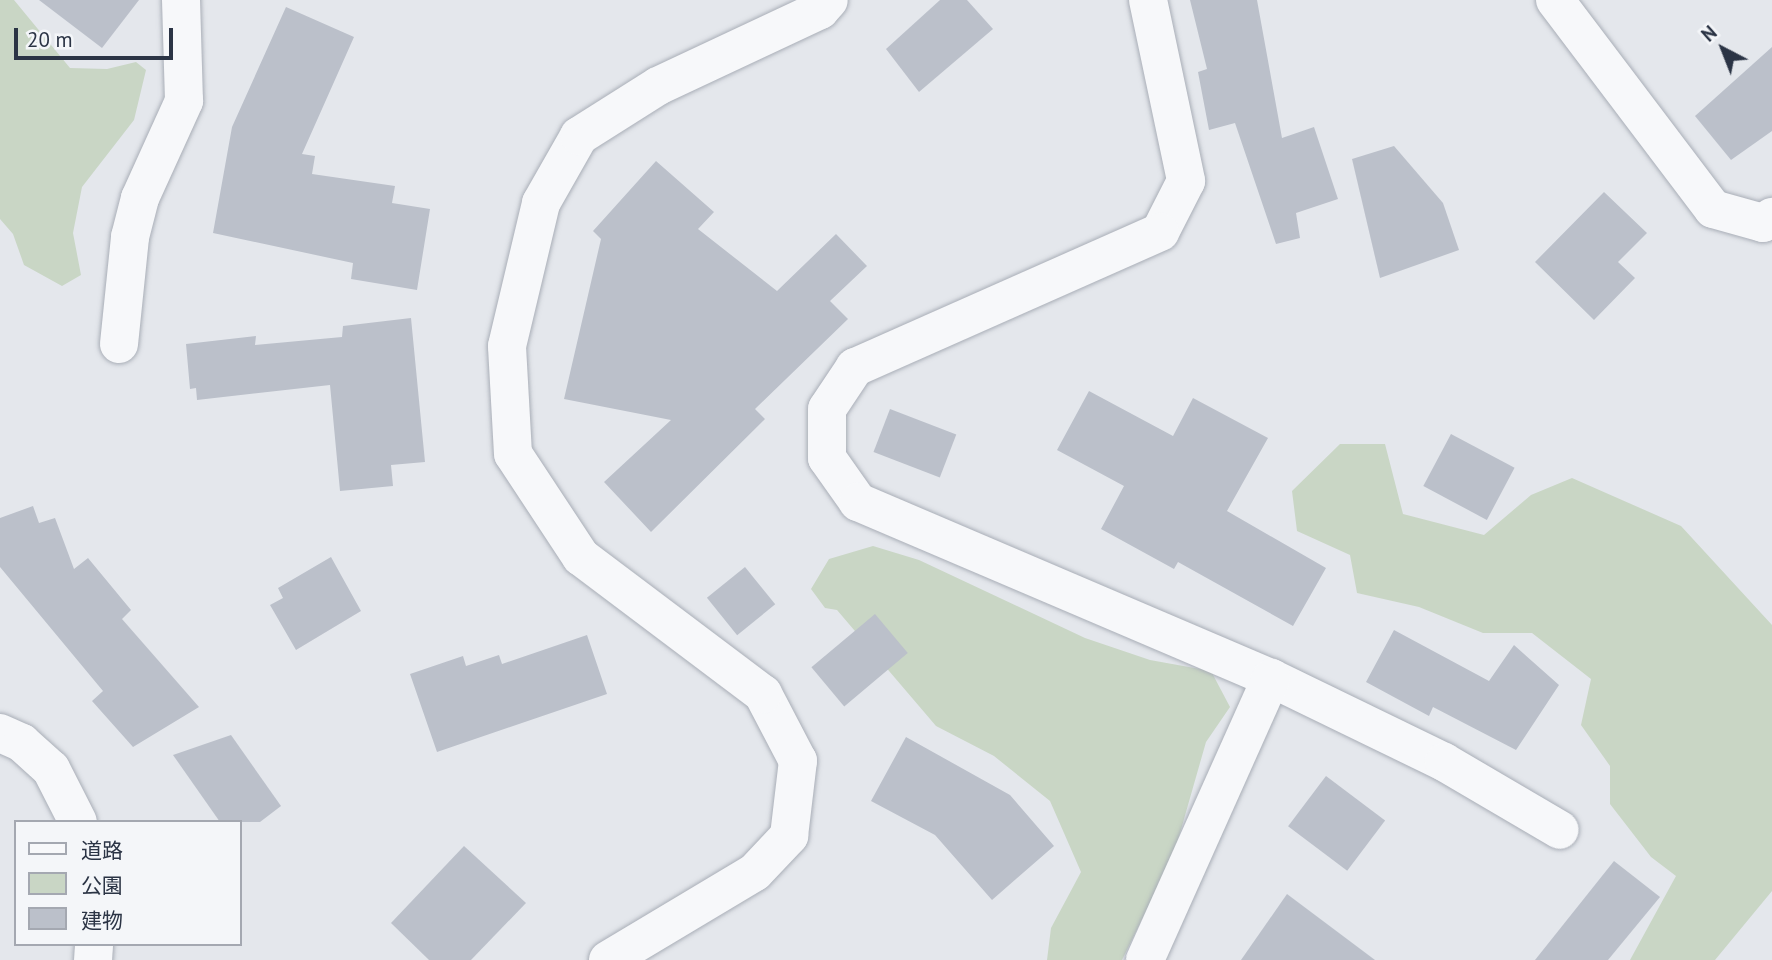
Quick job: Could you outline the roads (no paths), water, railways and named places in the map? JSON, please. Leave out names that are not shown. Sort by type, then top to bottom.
[{"type":"street","points":[[119,344],[130,237],[140,198],[184,101],[181,0]]},
{"type":"street","points":[[608,960],[755,872],[789,836],[797,761],[763,694],[581,557],[513,454],[507,346],[541,203],[579,136],[658,86],[820,10],[829,0]]},
{"type":"street","points":[[1148,0],[1186,181],[1160,232],[855,367],[827,409],[827,458],[858,502],[1271,678],[1444,762],[1560,830]]},
{"type":"street","points":[[1555,0],[1713,209],[1763,223],[1772,217]]},
{"type":"street","points":[[1145,960],[1271,678]]},
{"type":"street","points":[[0,733],[22,743],[51,769],[74,804],[78,820]]}]
